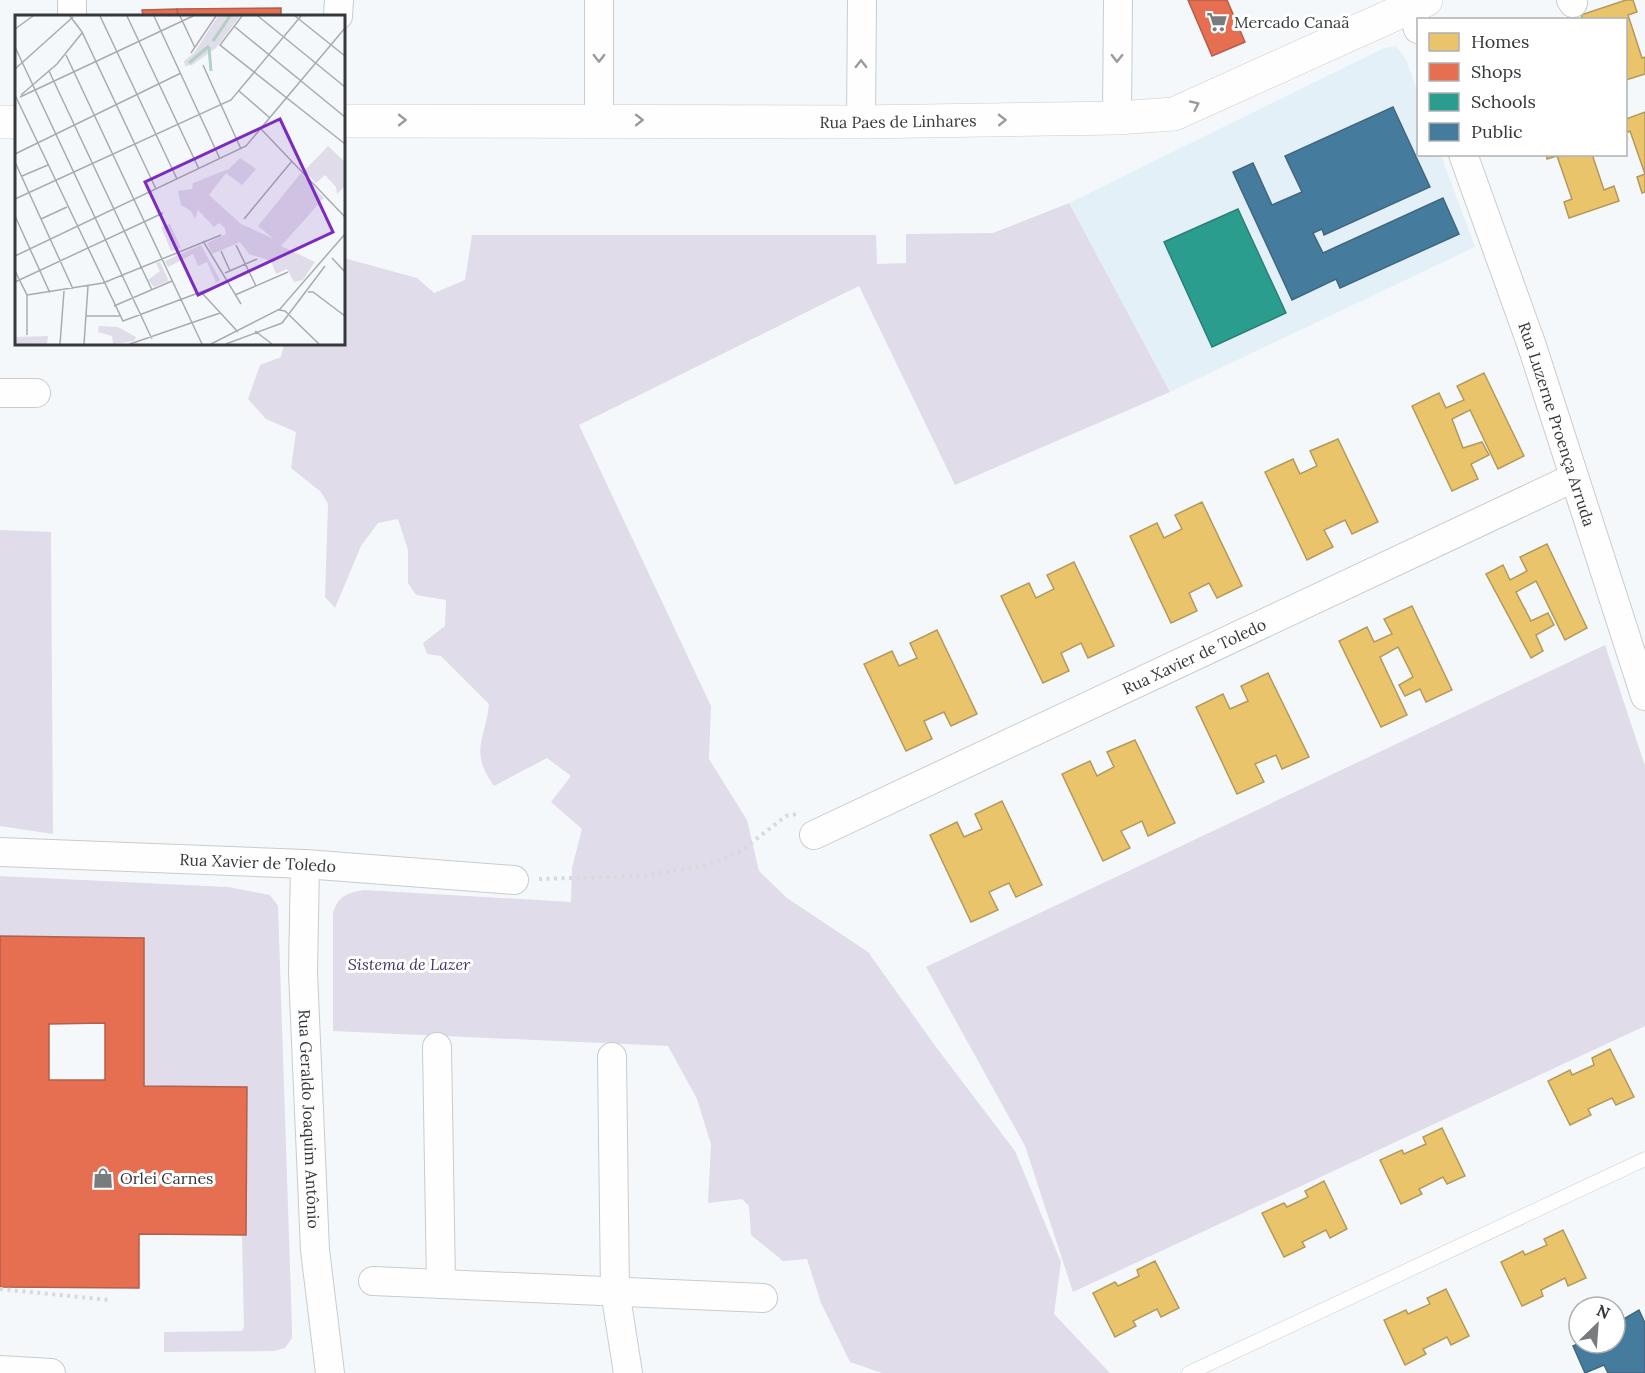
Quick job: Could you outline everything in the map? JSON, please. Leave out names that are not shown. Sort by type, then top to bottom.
[{"type":"street","points":[[338,15],[339,0]]},
{"type":"street","points":[[599,0],[599,120]]},
{"type":"street","points":[[861,0],[861,122]]},
{"type":"street","points":[[1117,118],[1118,0]]},
{"type":"street","name":"Rua Paes de Linhares","points":[[345,120],[861,122],[1117,118],[1174,114],[1418,12]]},
{"type":"street","name":"Rua Luzerne Proença Arruda","points":[[1464,156],[1542,343],[1573,478],[1600,519],[1645,696]]},
{"type":"street","points":[[0,393],[36,393]]},
{"type":"street","name":"Rua Xavier de Toledo","points":[[809,824],[1573,478]]},
{"type":"street","name":"Rua Xavier de Toledo","points":[[0,852],[305,864],[514,880]]},
{"type":"street","name":"Rua Geraldo Joaquim Antônio","points":[[305,864],[303,972],[315,1250],[330,1373]]},
{"type":"street","points":[[437,1047],[441,1284]]},
{"type":"street","points":[[612,1057],[615,1292],[628,1373]]},
{"type":"street","points":[[373,1281],[763,1298]]},
{"type":"street","points":[[0,1370],[51,1373]]},
{"type":"lane","points":[[1189,1373],[1645,1159]]},
{"type":"path","points":[[514,880],[642,876],[709,865],[741,851],[786,816],[809,824]]},
{"type":"path","points":[[0,1289],[110,1300]]},
{"type":"shaded area","points":[[1396,46],[1406,59],[1417,90],[1417,156],[1441,156],[1475,247],[1170,392],[1069,203],[1384,48]]},
{"type":"green space","name":"Sistema de Lazer","points":[[1069,203],[1170,392],[955,485],[859,286],[579,425],[711,706],[709,759],[747,820],[759,871],[787,898],[868,952],[1015,1151],[1061,1262],[1054,1314],[1110,1373],[882,1373],[850,1362],[821,1303],[807,1259],[783,1261],[751,1235],[749,1206],[742,1199],[708,1203],[711,1144],[697,1099],[668,1046],[333,1031],[333,913],[341,899],[348,894],[364,890],[571,902],[572,868],[582,829],[551,802],[571,776],[547,758],[494,786],[486,774],[480,754],[489,704],[441,656],[427,654],[423,643],[445,626],[446,600],[416,595],[408,583],[408,550],[398,519],[378,523],[361,546],[335,608],[325,597],[328,504],[321,492],[291,468],[296,432],[266,419],[248,399],[260,365],[281,357],[284,345],[345,345],[345,258],[417,278],[434,293],[465,280],[472,235],[876,235],[877,264],[906,263],[906,234],[993,233]]},
{"type":"green space","points":[[0,530],[51,532],[53,834],[0,826]]},
{"type":"green space","points":[[1605,645],[1645,766],[1645,1026],[1073,1292],[1025,1146],[926,967]]},
{"type":"green space","points":[[0,876],[228,887],[270,895],[278,906],[292,1327],[292,1338],[285,1348],[274,1351],[164,1352],[164,1332],[242,1331],[244,1327],[242,1236],[246,1235],[247,1087],[144,1086],[144,938],[0,936]]},
{"type":"building: Homes","points":[[1626,0],[1633,0],[1637,12],[1628,15],[1642,58],[1645,57],[1645,74],[1627,80],[1627,18],[1582,18],[1581,15]]},
{"type":"building: Homes","points":[[1645,112],[1645,174],[1630,131],[1627,132],[1627,119]]},
{"type":"building: Homes","points":[[1557,156],[1593,156],[1604,190],[1614,186],[1619,201],[1569,218],[1564,202],[1572,199]]},
{"type":"building: Homes","points":[[1645,174],[1645,192],[1642,193],[1637,177]]},
{"type":"building: Homes","points":[[1484,373],[1524,456],[1498,469],[1470,410],[1452,419],[1463,448],[1482,442],[1489,455],[1471,464],[1478,479],[1452,491],[1412,406],[1439,393],[1446,408],[1464,400],[1457,386]]},
{"type":"building: Homes","points":[[1338,439],[1378,522],[1352,534],[1345,520],[1324,530],[1333,547],[1307,560],[1265,472],[1293,459],[1300,474],[1317,466],[1310,451]]},
{"type":"building: Homes","points":[[1202,502],[1242,586],[1217,598],[1209,583],[1189,593],[1197,611],[1171,623],[1130,536],[1157,523],[1164,538],[1182,529],[1175,515]]},
{"type":"building: Homes","points":[[1547,544],[1587,628],[1565,640],[1536,581],[1516,592],[1531,621],[1548,613],[1554,625],[1536,635],[1543,651],[1531,658],[1486,574],[1503,565],[1510,580],[1527,571],[1520,557]]},
{"type":"building: Homes","points":[[1074,562],[1114,646],[1088,658],[1081,643],[1061,653],[1069,671],[1043,683],[1001,596],[1029,583],[1036,598],[1054,589],[1047,575]]},
{"type":"building: Homes","points":[[1412,606],[1452,690],[1426,702],[1420,689],[1405,696],[1399,685],[1413,677],[1398,647],[1380,657],[1407,715],[1381,727],[1339,641],[1367,627],[1374,642],[1392,634],[1384,619]]},
{"type":"building: Homes","points":[[937,630],[977,714],[951,726],[944,712],[924,721],[932,739],[906,751],[864,664],[892,651],[899,666],[917,658],[910,643]]},
{"type":"building: Homes","points":[[1268,673],[1309,757],[1282,769],[1276,755],[1255,764],[1264,782],[1237,794],[1196,707],[1223,694],[1230,709],[1248,701],[1241,686]]},
{"type":"building: Homes","points":[[1135,740],[1175,823],[1148,836],[1142,821],[1121,831],[1130,848],[1103,861],[1062,774],[1090,761],[1097,776],[1114,767],[1107,752]]},
{"type":"building: Homes","points":[[1002,801],[1042,885],[1016,897],[1009,883],[989,892],[998,910],[971,922],[930,835],[957,822],[964,837],[982,829],[975,814]]},
{"type":"building: Homes","points":[[1610,1049],[1634,1097],[1616,1105],[1612,1098],[1588,1109],[1591,1115],[1570,1125],[1548,1081],[1570,1070],[1572,1075],[1594,1065],[1592,1058]]},
{"type":"building: Homes","points":[[1442,1128],[1465,1176],[1447,1184],[1443,1177],[1419,1189],[1422,1194],[1401,1204],[1380,1160],[1402,1150],[1404,1154],[1426,1144],[1423,1137]]},
{"type":"building: Homes","points":[[1324,1181],[1347,1229],[1330,1238],[1326,1230],[1302,1242],[1305,1247],[1284,1257],[1262,1213],[1284,1203],[1287,1207],[1308,1197],[1305,1191]]},
{"type":"building: Homes","points":[[1563,1230],[1586,1278],[1568,1286],[1565,1278],[1541,1290],[1543,1296],[1522,1306],[1501,1262],[1523,1251],[1525,1255],[1547,1245],[1544,1239]]},
{"type":"building: Homes","points":[[1155,1261],[1179,1308],[1161,1317],[1157,1309],[1133,1321],[1136,1326],[1115,1337],[1093,1293],[1115,1282],[1118,1286],[1139,1276],[1137,1270]]},
{"type":"building: Homes","points":[[1446,1289],[1469,1336],[1451,1345],[1447,1337],[1423,1349],[1426,1354],[1405,1365],[1384,1320],[1406,1310],[1408,1314],[1430,1304],[1427,1298]]},
{"type":"building: Shops","name":"Mercado Canaã","points":[[1188,0],[1227,0],[1245,42],[1212,56]]},
{"type":"building: Shops","points":[[281,8],[281,15],[178,15],[177,9]]},
{"type":"building: Shops","points":[[177,9],[178,15],[143,15],[142,10]]},
{"type":"building: Shops","points":[[0,936],[144,938],[144,1086],[247,1087],[246,1235],[139,1234],[139,1288],[0,1287]],"holes":[[[105,1023],[105,1080],[49,1080],[49,1024]]]},
{"type":"building: Schools","points":[[1238,209],[1286,313],[1212,347],[1164,242]]},
{"type":"building: Public","points":[[1393,107],[1430,187],[1324,235],[1322,229],[1313,233],[1323,253],[1443,198],[1459,234],[1340,288],[1336,279],[1292,300],[1233,172],[1253,163],[1272,205],[1302,192],[1285,156]]},
{"type":"building: Public","points":[[1639,1310],[1645,1323],[1645,1373],[1608,1373],[1604,1365],[1585,1373],[1577,1355],[1627,1355],[1627,1317]]},
{"type":"place","name":"Mercado Canaã","points":[[1217,22]]},
{"type":"place","name":"Orlei Carnes","points":[[103,1178]]}]
